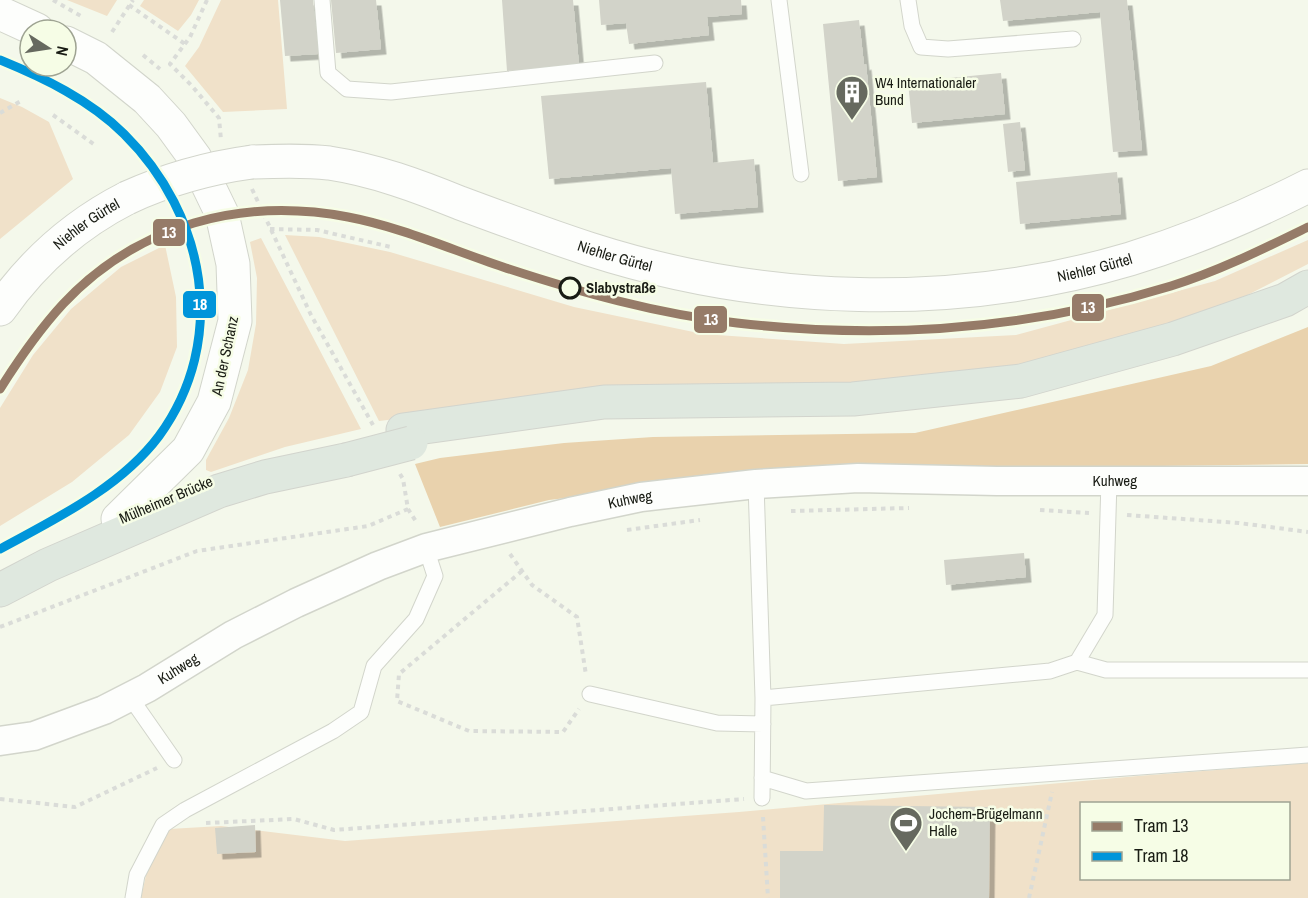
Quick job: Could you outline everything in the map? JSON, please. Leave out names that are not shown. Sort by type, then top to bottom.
[{"type":"main road","points":[[0,13],[18,21]]},
{"type":"main road","name":"An der Schanz","points":[[78,50],[96,58],[147,99],[171,125],[195,158],[222,214],[233,264],[236,321],[214,402],[188,450],[118,519]]},
{"type":"main road","name":"Niehler Gürtel","points":[[0,309],[16,287],[48,253],[83,224],[127,198],[205,169],[252,175],[306,161],[329,163],[374,172],[546,235],[633,263],[688,276],[744,285],[834,294],[948,292],[1062,275],[1128,259],[1194,238],[1256,212],[1308,186]]},
{"type":"main road","points":[[0,590],[48,565],[219,491],[265,477],[346,460],[396,442],[604,402],[853,399],[1021,381],[1173,339],[1285,300],[1308,287]]},
{"type":"main road","points":[[396,442],[608,416],[917,408],[1039,387],[1129,365],[1265,323],[1308,302]]},
{"type":"main road","name":"Mülheimer Brücke","points":[[0,574],[19,562],[118,519],[249,466],[339,444],[396,442]]},
{"type":"street","name":"Kuhweg","points":[[0,741],[34,736],[70,724],[130,697],[233,635],[296,603],[378,566],[426,548],[641,497],[756,484],[858,478],[997,481],[1308,481]]},
{"type":"lane","points":[[322,0],[327,73],[347,89],[391,92],[655,63]]},
{"type":"lane","points":[[779,0],[801,174]]},
{"type":"lane","points":[[908,0],[912,26],[921,46],[948,50],[1073,39]]},
{"type":"lane","points":[[1077,662],[1105,615],[1109,481]]},
{"type":"lane","points":[[756,484],[763,698],[762,798]]},
{"type":"lane","points":[[132,898],[137,875],[163,825],[185,810],[333,731],[361,712],[374,666],[416,619],[435,576],[426,548]]},
{"type":"lane","points":[[763,698],[1050,671],[1077,662],[1106,670],[1308,670]]},
{"type":"lane","points":[[590,694],[717,723],[763,724]]},
{"type":"lane","points":[[130,697],[174,760]]},
{"type":"lane","points":[[762,778],[806,791],[960,782],[1308,755]]},
{"type":"path","points":[[120,39],[112,32],[133,0]]},
{"type":"path","points":[[207,0],[185,44],[170,64],[219,118],[221,143],[215,134]]},
{"type":"path","points":[[129,5],[185,44]]},
{"type":"path","points":[[138,51],[162,72]]},
{"type":"path","points":[[0,113],[21,101]]},
{"type":"path","points":[[53,115],[95,145]]},
{"type":"path","points":[[0,627],[197,551],[368,526],[408,509],[396,442],[311,315],[270,229],[252,175]]},
{"type":"path","points":[[270,229],[317,231],[391,247]]},
{"type":"path","points":[[758,512],[920,508]]},
{"type":"path","points":[[1037,510],[1239,523],[1308,532]]},
{"type":"path","points":[[618,531],[711,518]]},
{"type":"path","points":[[518,548],[508,551],[532,585],[577,617],[590,694],[562,732],[469,731],[397,701],[399,674],[522,571]]},
{"type":"path","points":[[0,799],[75,807],[174,760]]},
{"type":"path","points":[[1029,898],[1056,773]]},
{"type":"path","points":[[205,823],[294,819],[334,830],[762,798],[768,898]]},
{"type":"shaded area","points":[[67,0],[117,0],[107,16]]},
{"type":"shaded area","points":[[144,0],[199,0],[178,31],[140,6]]},
{"type":"shaded area","points":[[221,0],[278,0],[287,109],[223,112],[185,66],[199,47]]},
{"type":"shaded area","points":[[0,98],[49,122],[73,179],[0,239]]},
{"type":"shaded area","points":[[285,235],[319,237],[390,252],[574,307],[703,334],[844,344],[1016,335],[1215,281],[1308,240],[1308,264],[1222,308],[1024,366],[851,389],[588,396],[379,421]]},
{"type":"shaded area","points":[[261,238],[361,429],[285,447],[211,472],[206,470],[206,460],[229,418],[248,370],[256,324],[257,278],[250,242]]},
{"type":"shaded area","points":[[165,245],[176,297],[177,347],[160,392],[129,435],[72,482],[0,526],[0,408],[33,355],[71,309],[121,267]]},
{"type":"shaded area","points":[[1308,327],[1308,464],[790,471],[549,500],[440,527],[415,464],[440,458],[564,443],[653,437],[915,433],[1211,366]]},
{"type":"shaded area","points":[[1308,763],[1308,898],[141,898],[146,875],[169,829],[221,826],[345,841],[739,812]]},
{"type":"building","points":[[280,0],[313,0],[318,54],[285,56]]},
{"type":"building","points":[[331,0],[376,0],[381,49],[336,53]]},
{"type":"building","points":[[502,0],[573,0],[579,65],[507,71]]},
{"type":"building","points":[[599,0],[741,0],[742,14],[707,17],[709,35],[629,44],[626,23],[601,25]]},
{"type":"building","points":[[1000,0],[1127,0],[1142,150],[1113,152],[1100,12],[1003,21]]},
{"type":"building","name":"W4 Internationaler Bund","points":[[859,20],[864,65],[866,64],[877,177],[838,181],[823,24]]},
{"type":"building","points":[[1001,73],[1005,114],[912,123],[908,82]]},
{"type":"building","points":[[706,82],[713,163],[754,159],[758,207],[675,214],[671,168],[549,179],[541,96]]},
{"type":"building","points":[[1020,122],[1025,170],[1008,172],[1003,124]]},
{"type":"building","points":[[1117,172],[1121,214],[1020,224],[1016,182]]},
{"type":"building","points":[[1024,553],[1026,577],[946,585],[944,560]]},
{"type":"building","points":[[824,805],[990,807],[989,898],[780,898],[780,851],[823,851]]},
{"type":"building","points":[[255,825],[256,852],[217,854],[215,828]]},
{"type":"tram line","name":"18","points":[[0,60],[50,82],[81,100],[124,134],[152,166],[174,202],[190,240],[198,279],[200,320],[195,360],[181,399],[159,436],[143,455],[86,501],[0,549]]},
{"type":"tram line","name":"13","points":[[0,389],[46,324],[92,276],[124,254],[158,236],[194,223],[231,215],[269,211],[308,212],[348,217],[407,233],[560,285],[648,308],[737,323],[847,330],[956,327],[1011,321],[1118,301],[1206,274],[1308,227]]},
{"type":"place","name":"W4 Internationaler Bund","points":[[852,121]]},
{"type":"place","name":"Slabystraße","points":[[570,288]]},
{"type":"place","name":"Jochem-Brügelmann Halle","points":[[906,852]]}]
